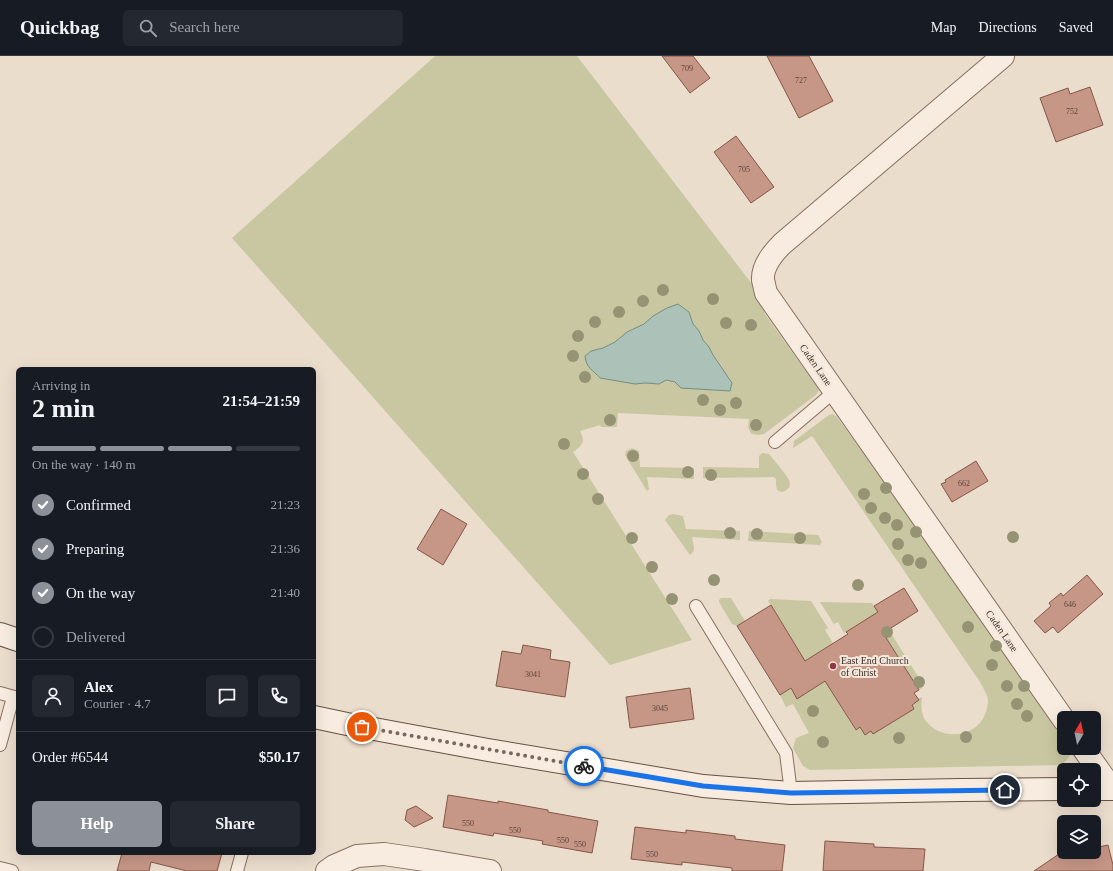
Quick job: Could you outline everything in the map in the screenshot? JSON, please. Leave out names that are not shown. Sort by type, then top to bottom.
[{"type":"street","name":"Caden Lane","points":[[1003,56],[782,244],[772,254],[764,271],[763,280],[766,293],[1058,711]]},
{"type":"street","points":[[0,634],[16,639]]},
{"type":"street","points":[[316,717],[488,750],[703,786],[791,793],[946,790],[1057,790]]},
{"type":"street","points":[[1087,755],[1106,789]]},
{"type":"street","points":[[327,871],[334,866],[357,856],[384,854],[490,871]]},
{"type":"lane","points":[[775,442],[834,391]]},
{"type":"lane","points":[[696,606],[786,754],[791,793]]},
{"type":"lane","points":[[0,693],[15,697],[0,745]]},
{"type":"lane","points":[[237,871],[241,855]]},
{"type":"lane","points":[[0,868],[12,871]]},
{"type":"shaded area","points":[[435,56],[577,56],[752,284],[765,314],[819,390],[816,395],[764,434],[752,434],[748,427],[749,419],[618,413],[617,427],[601,427],[600,425],[580,431],[583,441],[579,448],[573,452],[692,640],[610,665],[232,238]]},
{"type":"shaded area","points":[[678,304],[689,312],[693,324],[732,383],[730,391],[681,388],[675,382],[666,380],[659,384],[635,384],[600,378],[588,366],[585,356],[591,351],[603,348],[615,342],[627,332],[644,324],[653,316]]},
{"type":"shaded area","points":[[833,414],[837,417],[866,456],[1057,727],[1057,755],[1070,755],[1063,763],[1057,763],[1057,765],[810,770],[803,766],[793,748],[796,738],[809,733],[793,704],[786,707],[780,695],[791,688],[797,697],[820,672],[855,730],[860,727],[865,735],[871,731],[873,734],[914,709],[912,705],[922,697],[923,716],[932,727],[940,732],[949,734],[967,732],[981,722],[986,712],[988,703],[988,699],[980,682],[812,436],[793,448],[794,441],[829,415]]},
{"type":"shaded area","points":[[632,448],[639,451],[640,467],[694,468],[694,479],[647,477],[649,489],[647,491],[625,455],[626,451]]},
{"type":"shaded area","points":[[762,453],[769,454],[788,478],[790,485],[787,490],[781,492],[777,490],[776,479],[774,477],[703,478],[703,467],[759,468],[759,456]]},
{"type":"shaded area","points":[[673,514],[683,516],[686,529],[740,531],[740,540],[692,537],[694,549],[690,555],[665,520],[669,515]]},
{"type":"shaded area","points":[[749,531],[818,535],[822,542],[820,545],[748,541]]},
{"type":"shaded area","points":[[721,598],[731,598],[745,621],[737,626],[732,624],[719,602]]},
{"type":"shaded area","points":[[770,599],[811,601],[828,628],[825,630],[833,643],[805,661],[768,601]]},
{"type":"shaded area","points":[[820,602],[872,603],[878,612],[844,633],[838,622],[834,624]]},
{"type":"shaded area","points":[[886,625],[924,686],[919,690],[880,628]]},
{"type":"building","points":[[662,56],[693,56],[710,78],[690,93]]},
{"type":"building","points":[[767,56],[809,56],[833,101],[799,118]]},
{"type":"building","points":[[1090,87],[1103,125],[1056,142],[1040,98],[1068,88],[1070,94]]},
{"type":"building","points":[[736,136],[774,187],[751,203],[714,152]]},
{"type":"building","points":[[976,461],[988,481],[952,502],[941,484]]},
{"type":"building","points":[[441,509],[467,524],[443,565],[417,549]]},
{"type":"building","points":[[1087,575],[1103,594],[1058,633],[1053,627],[1045,633],[1034,621],[1051,606],[1049,603],[1061,593],[1063,596]]},
{"type":"building","name":"East End Church of Christ","points":[[904,588],[918,611],[883,633],[919,690],[914,693],[919,700],[912,705],[914,709],[873,734],[871,731],[865,735],[860,727],[856,730],[825,681],[797,699],[791,688],[780,695],[737,626],[771,605],[805,661],[848,634],[846,632],[878,612],[874,606]]},
{"type":"building","points":[[523,645],[551,650],[550,659],[570,662],[565,697],[496,686],[502,651],[521,654]]},
{"type":"building","points":[[690,688],[694,719],[630,728],[626,697]]},
{"type":"building","points":[[448,795],[498,803],[498,801],[598,821],[592,853],[542,844],[543,841],[494,833],[493,836],[443,827]]},
{"type":"building","points":[[416,806],[433,818],[414,827],[405,820],[407,810]]},
{"type":"building","points":[[635,827],[686,833],[686,830],[735,836],[735,839],[785,845],[782,871],[732,871],[732,868],[682,862],[682,865],[631,859]]},
{"type":"building","points":[[825,841],[874,844],[874,847],[925,849],[923,871],[823,871]]},
{"type":"building","points":[[1108,845],[1113,871],[1034,871],[1057,855],[1057,859],[1101,859],[1101,846]]},
{"type":"building","points":[[121,855],[221,855],[217,871],[187,871],[151,862],[149,871],[117,871]]},
{"type":"way so far","points":[[362,727],[584,766]]},
{"type":"place","name":"East End Church of Christ","points":[[833,666]]},
{"type":"route","points":[[584,766],[703,786],[791,793],[1005,790]]}]
